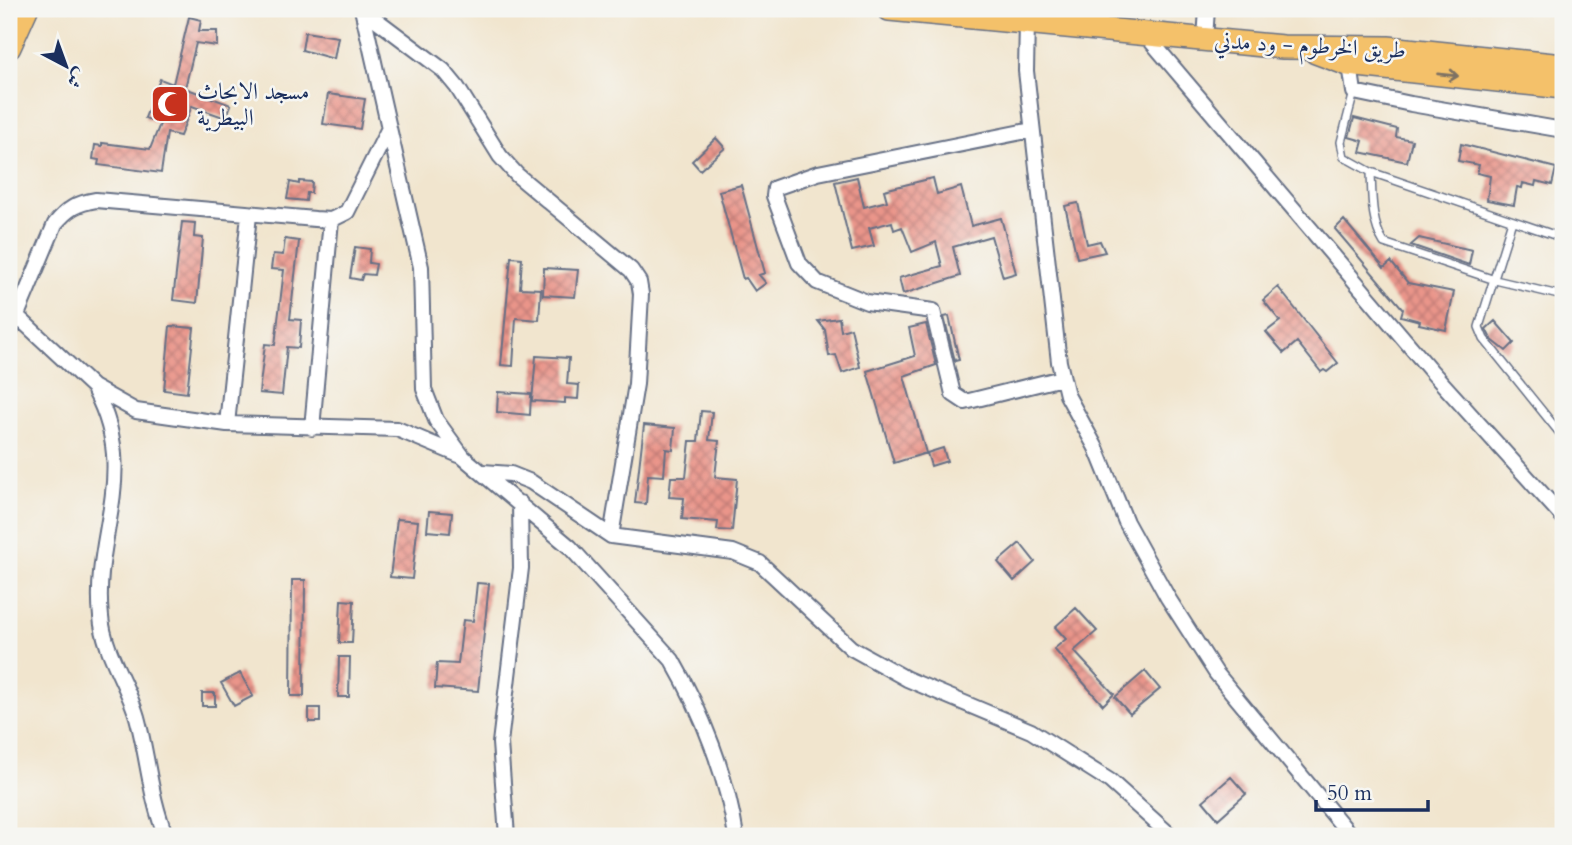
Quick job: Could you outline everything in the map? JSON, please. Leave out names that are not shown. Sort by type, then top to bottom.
[{"type":"highway","points":[[9,15],[11,9]]},
{"type":"highway","points":[[9,47],[26,9]]},
{"type":"highway","name":"طريق الخرطوم - ود مدني","points":[[889,9],[1027,22],[1081,18],[1145,34],[1349,55],[1563,66]]},
{"type":"highway","points":[[1349,55],[1563,87]]},
{"type":"street","points":[[463,457],[436,420],[425,390],[421,267],[362,9],[443,70],[457,87],[500,156],[517,175],[631,271],[639,282],[641,294],[636,384],[611,537]]},
{"type":"street","points":[[1205,39],[1207,9]]},
{"type":"street","points":[[1027,22],[1026,71],[1062,378],[1096,448],[1126,522],[1175,608],[1238,701],[1351,836]]},
{"type":"street","points":[[1145,34],[1432,372],[1563,517]]},
{"type":"street","points":[[1349,55],[1354,92],[1563,130]]},
{"type":"street","points":[[9,334],[55,224],[65,211],[80,203],[96,200],[331,220],[347,212],[353,205],[389,128]]},
{"type":"street","points":[[1032,130],[818,173],[782,183],[775,188],[774,196],[799,263],[817,282],[867,302],[933,311],[953,394],[958,400],[965,402],[1062,378]]},
{"type":"street","points":[[227,424],[249,215]]},
{"type":"street","points":[[312,428],[331,220]]},
{"type":"street","points":[[17,316],[93,387],[136,411],[227,424],[397,429],[419,435],[463,457],[570,547],[672,660],[684,681],[718,765],[736,836]]},
{"type":"street","points":[[93,387],[108,420],[115,460],[112,516],[100,587],[102,625],[137,717],[154,803],[166,836]]},
{"type":"street","points":[[483,472],[511,474],[531,482],[611,537],[733,552],[760,563],[852,648],[907,680],[1031,731],[1110,781],[1171,836]]},
{"type":"street","points":[[507,836],[499,743],[521,568],[520,503]]},
{"type":"lane","points":[[1354,92],[1340,150],[1344,157],[1371,172],[1563,238]]},
{"type":"lane","points":[[1371,172],[1374,215],[1384,243],[1495,279],[1563,296]]},
{"type":"lane","points":[[1512,221],[1479,327],[1484,339],[1563,437]]},
{"type":"building","points":[[189,17],[201,20],[199,31],[217,31],[217,46],[196,43],[185,88],[231,105],[226,118],[192,106],[180,136],[167,133],[161,173],[98,165],[99,160],[93,159],[95,145],[102,146],[102,143],[150,149],[160,124],[145,118],[160,79],[173,84]]},
{"type":"building","points":[[305,32],[338,37],[334,59],[302,50]]},
{"type":"building","points":[[328,94],[365,99],[360,129],[323,124]]},
{"type":"building","points":[[1354,118],[1397,129],[1396,137],[1412,140],[1407,162],[1360,152],[1363,141],[1349,137]]},
{"type":"building","points":[[716,138],[725,148],[700,170],[692,161]]},
{"type":"building","points":[[1461,144],[1556,168],[1552,185],[1536,181],[1535,186],[1523,183],[1522,188],[1517,187],[1514,205],[1487,200],[1490,176],[1477,173],[1479,165],[1458,161]]},
{"type":"building","points":[[857,177],[864,207],[887,201],[884,190],[933,178],[937,194],[961,187],[971,226],[1001,218],[1016,273],[1003,277],[991,236],[953,247],[960,276],[903,294],[899,278],[942,266],[936,242],[912,252],[902,227],[894,230],[892,222],[869,228],[874,246],[852,251],[835,182]]},
{"type":"building","points":[[299,181],[312,182],[311,193],[307,193],[306,201],[287,199],[290,182],[299,184]]},
{"type":"building","points":[[741,185],[765,273],[759,275],[766,283],[755,291],[746,278],[743,279],[719,191]]},
{"type":"building","points":[[1078,203],[1087,244],[1100,241],[1105,252],[1077,258],[1065,206]]},
{"type":"building","points":[[1344,220],[1384,268],[1391,262],[1408,283],[1454,292],[1446,330],[1419,324],[1420,321],[1401,316],[1403,309],[1335,229]]},
{"type":"building","points":[[182,222],[195,223],[194,237],[203,238],[197,303],[173,300]]},
{"type":"building","points":[[1419,238],[1472,250],[1469,265],[1411,245]]},
{"type":"building","points":[[285,239],[299,241],[290,319],[301,320],[299,348],[287,347],[282,395],[259,393],[265,344],[275,345],[284,270],[271,269],[273,254],[283,255]]},
{"type":"building","points":[[355,247],[370,249],[369,263],[376,264],[374,275],[363,274],[361,280],[350,278]]},
{"type":"building","points":[[511,257],[522,258],[520,288],[541,289],[539,320],[516,318],[513,366],[501,365]]},
{"type":"building","points":[[544,268],[578,270],[575,297],[543,295]]},
{"type":"building","points":[[1278,287],[1338,363],[1327,372],[1321,372],[1297,342],[1284,353],[1266,332],[1280,321],[1263,300]]},
{"type":"building","points":[[949,316],[959,360],[955,361],[944,317]]},
{"type":"building","points":[[839,318],[841,331],[851,328],[860,367],[842,373],[836,355],[829,356],[825,330],[818,321]]},
{"type":"building","points":[[1495,321],[1514,343],[1506,351],[1491,339],[1486,329]]},
{"type":"building","points":[[926,324],[936,365],[904,376],[926,453],[894,463],[867,371],[915,356],[909,328]]},
{"type":"building","points":[[170,326],[194,328],[187,393],[164,390]]},
{"type":"building","points":[[536,356],[569,358],[567,384],[579,385],[578,399],[565,398],[565,403],[532,401]]},
{"type":"building","points":[[498,392],[531,394],[530,415],[497,412]]},
{"type":"building","points":[[701,411],[712,412],[709,440],[719,441],[715,477],[737,479],[732,531],[717,530],[718,522],[682,519],[684,498],[669,497],[671,477],[686,477],[690,441],[698,441]]},
{"type":"building","points":[[644,425],[675,428],[673,450],[666,449],[664,476],[648,475],[646,504],[635,503]]},
{"type":"building","points":[[943,448],[947,461],[931,466],[927,453]]},
{"type":"building","points":[[429,511],[452,513],[450,533],[427,531]]},
{"type":"building","points":[[397,519],[418,521],[412,579],[390,577]]},
{"type":"building","points":[[1020,543],[1035,562],[1014,581],[998,562]]},
{"type":"building","points":[[292,580],[305,580],[304,696],[291,696]]},
{"type":"building","points":[[477,583],[489,584],[478,691],[435,688],[437,663],[458,664],[463,620],[473,621]]},
{"type":"building","points":[[341,600],[354,601],[352,643],[339,643]]},
{"type":"building","points":[[1076,608],[1097,631],[1074,651],[1114,694],[1103,705],[1054,649],[1066,639],[1055,627]]},
{"type":"building","points":[[339,657],[350,657],[349,697],[338,697]]},
{"type":"building","points":[[1145,671],[1160,689],[1130,714],[1115,697]]},
{"type":"building","points":[[240,673],[253,696],[234,706],[221,683]]},
{"type":"building","points":[[202,693],[215,693],[215,706],[202,706]]},
{"type":"building","points":[[309,708],[320,708],[320,722],[309,722]]},
{"type":"building","points":[[1231,777],[1246,794],[1218,819],[1203,801]]},
{"type":"place","name":"مسجد الابحاث البيطرية","points":[[170,104]]}]
